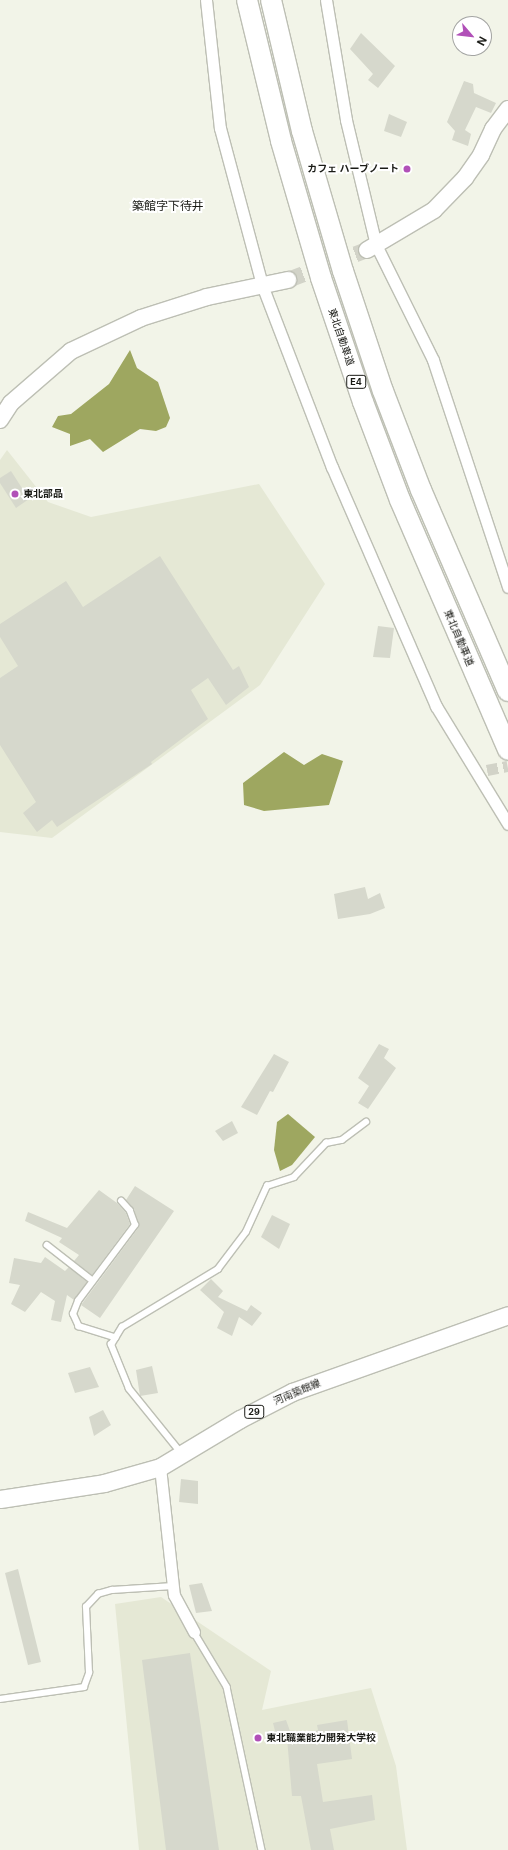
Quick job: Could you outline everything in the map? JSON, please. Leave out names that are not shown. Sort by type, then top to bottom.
[{"type":"highway","name":"東北自動車道","points":[[247,0],[287,164],[321,278],[363,402],[400,500],[508,750]]},
{"type":"highway","name":"E4","points":[[271,0],[302,131],[343,271],[382,391],[421,490],[508,691]]},
{"type":"main road","name":"河南築館線","points":[[0,1499],[104,1483],[160,1467],[240,1419],[292,1392],[508,1315]]},
{"type":"street","points":[[206,0],[220,128],[262,285],[332,467],[432,699],[482,772],[508,824]]},
{"type":"street","points":[[326,0],[346,120],[371,248],[433,360],[508,587]]},
{"type":"street","points":[[371,248],[434,210],[460,183],[481,155],[493,129],[508,109]]},
{"type":"street","points":[[0,420],[11,403],[71,351],[141,318],[207,297],[288,280]]},
{"type":"street","points":[[160,1467],[174,1595],[194,1632]]},
{"type":"lane","points":[[182,1454],[129,1389],[111,1345],[122,1327],[218,1269],[246,1232],[267,1186],[294,1177],[326,1143],[342,1140],[366,1122]]},
{"type":"lane","points":[[116,1338],[79,1327],[73,1314],[78,1301],[135,1226],[130,1211],[121,1201]]},
{"type":"lane","points":[[46,1245],[93,1281]]},
{"type":"lane","points":[[0,1699],[84,1687],[89,1673],[86,1607],[98,1594],[112,1590],[173,1586]]},
{"type":"lane","points":[[194,1632],[227,1687],[262,1850]]},
{"type":"shaded area","points":[[130,350],[137,368],[158,382],[170,418],[166,427],[156,431],[140,429],[103,452],[90,439],[70,446],[70,434],[52,427],[58,416],[71,414],[109,384]]},
{"type":"shaded area","name":"東北部品","points":[[7,450],[48,502],[91,517],[259,484],[325,584],[260,685],[52,838],[0,832],[0,460]]},
{"type":"shaded area","points":[[284,752],[304,765],[322,754],[343,761],[329,805],[264,811],[244,805],[243,783]]},
{"type":"shaded area","points":[[288,1114],[315,1137],[292,1165],[280,1171],[274,1150],[277,1122]]},
{"type":"shaded area","name":"東北職業能力開発大学校","points":[[161,1597],[271,1671],[262,1710],[371,1688],[396,1766],[407,1850],[139,1850],[115,1604]]},
{"type":"building","points":[[361,33],[395,66],[378,88],[368,80],[373,74],[350,49]]},
{"type":"building","points":[[464,81],[473,84],[474,93],[496,103],[491,113],[476,107],[465,130],[471,134],[468,146],[452,140],[455,131],[447,122]]},
{"type":"building","points":[[389,114],[407,122],[401,137],[384,131]]},
{"type":"building","points":[[11,471],[29,499],[16,508],[0,483],[0,478]]},
{"type":"building","points":[[160,556],[233,670],[239,666],[249,687],[226,705],[208,678],[191,690],[208,719],[151,762],[152,764],[57,827],[52,820],[37,832],[23,813],[36,802],[0,745],[0,678],[18,666],[0,637],[0,624],[66,581],[83,607]]},
{"type":"building","points":[[378,626],[394,628],[390,658],[373,657]]},
{"type":"building","points":[[365,887],[368,899],[380,893],[385,908],[370,914],[338,919],[334,894]]},
{"type":"building","points":[[379,1044],[389,1049],[384,1058],[396,1068],[368,1109],[358,1103],[369,1086],[358,1078]]},
{"type":"building","points":[[274,1054],[289,1062],[273,1092],[270,1091],[257,1115],[241,1107]]},
{"type":"building","points":[[232,1121],[238,1133],[223,1141],[215,1131]]},
{"type":"building","points":[[135,1186],[174,1211],[100,1318],[81,1305],[139,1227],[134,1209],[126,1200]]},
{"type":"building","points":[[99,1190],[117,1203],[126,1213],[130,1224],[92,1275],[74,1261],[79,1255],[59,1242],[62,1238],[25,1221],[28,1212],[67,1228]]},
{"type":"building","points":[[272,1215],[290,1224],[279,1249],[261,1237]]},
{"type":"building","points":[[45,1257],[65,1271],[69,1267],[87,1282],[74,1300],[67,1295],[61,1322],[51,1320],[55,1301],[41,1292],[25,1312],[11,1304],[20,1285],[9,1283],[14,1258],[41,1263]]},
{"type":"building","points":[[211,1279],[223,1291],[218,1297],[247,1311],[251,1305],[262,1313],[252,1326],[239,1317],[232,1336],[217,1328],[224,1312],[200,1290]]},
{"type":"building","points":[[152,1366],[158,1393],[140,1396],[136,1370]]},
{"type":"building","points":[[90,1367],[99,1387],[75,1393],[68,1373]]},
{"type":"building","points":[[103,1410],[111,1425],[94,1436],[89,1417]]},
{"type":"building","points":[[181,1479],[198,1481],[198,1504],[179,1502]]},
{"type":"building","points":[[18,1569],[41,1662],[28,1665],[5,1573]]},
{"type":"building","points":[[202,1583],[212,1611],[196,1613],[189,1585]]},
{"type":"building","points":[[190,1653],[219,1850],[166,1850],[142,1660]]},
{"type":"building","points":[[286,1720],[290,1731],[276,1735],[273,1723]]},
{"type":"building","points":[[347,1720],[352,1759],[317,1764],[323,1802],[372,1795],[375,1820],[330,1829],[334,1850],[311,1850],[301,1796],[292,1796],[287,1738],[318,1730],[317,1725]]},
{"type":"tunnel","points":[[288,280],[367,250]]},
{"type":"tunnel","points":[[487,770],[508,766]]},
{"type":"place","name":"カフェ ハーブノート","points":[[407,169]]},
{"type":"place","name":"東北部品","points":[[15,494]]},
{"type":"place","name":"東北職業能力開発大学校","points":[[258,1738]]},
{"type":"district","name":"築館字下待井","points":[[168,206]]}]
